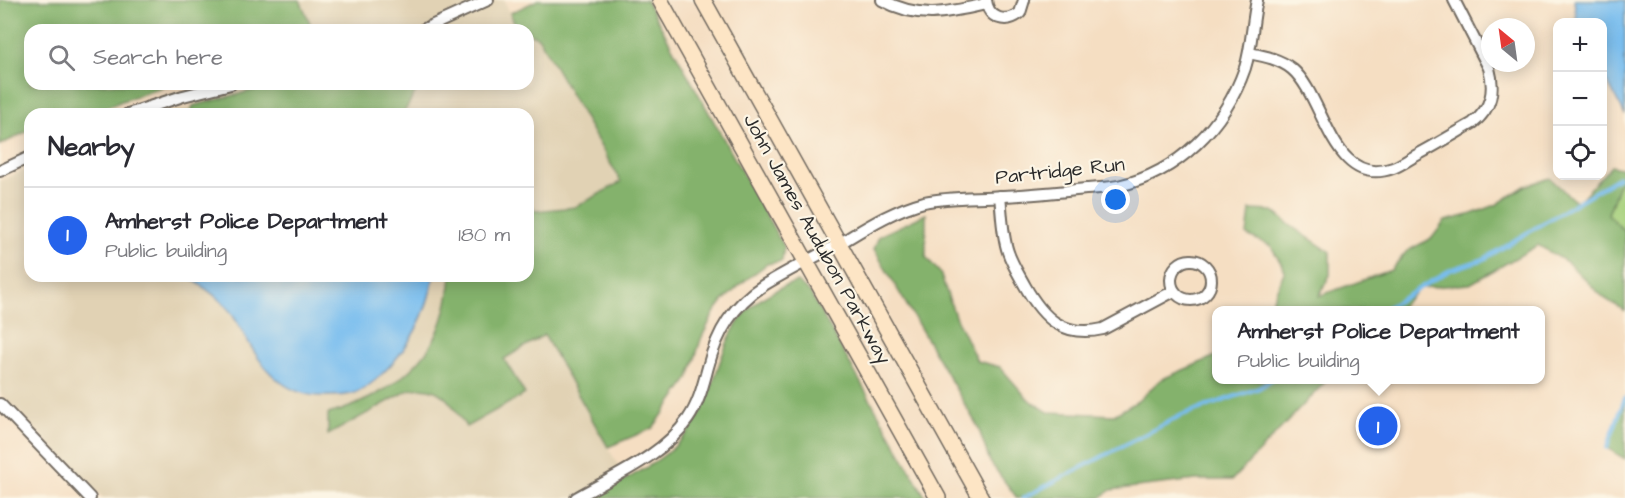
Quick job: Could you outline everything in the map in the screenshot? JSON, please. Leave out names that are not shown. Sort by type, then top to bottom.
[{"type":"main road","name":"John James Audubon Parkway","points":[[660,0],[938,498]]},
{"type":"main road","name":"John James Audubon Parkway","points":[[703,0],[981,498]]},
{"type":"street","points":[[435,24],[488,0]]},
{"type":"street","points":[[882,0],[894,7],[915,13],[932,14],[986,2],[992,15],[1009,19],[1020,13],[1024,0]]},
{"type":"street","name":"Partridge Run","points":[[576,498],[657,451],[669,441],[693,411],[703,388],[712,351],[726,322],[753,292],[838,244],[910,207],[943,200],[1118,186],[1147,177],[1168,166],[1202,139],[1225,111],[1244,70],[1249,53],[1257,0]]},
{"type":"street","points":[[1249,53],[1279,61],[1292,69],[1301,79],[1338,147],[1352,165],[1369,171],[1388,170],[1473,123],[1482,117],[1489,105],[1492,94],[1489,68],[1454,0]]},
{"type":"street","points":[[145,108],[207,90]]},
{"type":"street","points":[[0,171],[24,160]]},
{"type":"street","points":[[1000,196],[1008,252],[1035,304],[1054,323],[1073,330],[1091,332],[1103,329],[1174,291]]},
{"type":"street","points":[[0,404],[90,498]]},
{"type":"shaded area","points":[[300,0],[504,0],[516,24],[310,24]]},
{"type":"shaded area","points":[[534,35],[538,37],[621,182],[576,207],[535,211],[534,108],[185,108],[193,106],[198,90],[534,90]]},
{"type":"shaded area","points":[[24,171],[24,282],[450,282],[449,300],[442,323],[419,364],[378,394],[356,406],[328,414],[329,434],[409,390],[421,387],[436,391],[451,403],[466,426],[504,359],[544,335],[626,479],[592,498],[103,498],[0,393],[0,181]]},
{"type":"green space","points":[[0,0],[300,0],[310,24],[24,24],[24,90],[154,90],[105,108],[24,108],[24,133],[0,145]]},
{"type":"green space","points":[[538,0],[646,0],[784,247],[782,261],[767,264],[723,301],[701,339],[689,378],[653,428],[608,447],[544,335],[504,359],[525,394],[466,427],[456,410],[444,397],[429,389],[420,388],[409,390],[328,435],[328,414],[357,404],[384,390],[413,368],[424,355],[445,313],[450,282],[534,282],[534,209],[535,211],[576,207],[621,182],[538,37],[534,35],[534,24],[516,24],[510,13]]},
{"type":"green space","points":[[255,90],[417,90],[406,108],[192,108]]},
{"type":"green space","points":[[1611,166],[1625,169],[1625,178],[1619,184],[1608,214],[1625,232],[1625,311],[1604,298],[1567,262],[1538,245],[1470,284],[1420,288],[1401,306],[1270,306],[1285,270],[1271,246],[1247,235],[1250,210],[1273,211],[1330,252],[1330,275],[1319,296],[1391,270],[1407,251],[1432,238],[1445,221],[1496,205],[1525,186],[1550,178],[1577,203],[1598,180],[1607,180],[1607,170]]},
{"type":"green space","points":[[1625,178],[1625,268],[1608,214],[1619,184]]},
{"type":"green space","points":[[926,214],[926,257],[940,273],[955,316],[977,361],[1000,367],[1028,399],[1048,412],[1114,415],[1138,401],[1160,380],[1212,358],[1212,384],[1323,384],[1232,480],[1196,480],[1111,490],[1100,498],[1017,498],[990,462],[978,427],[874,249],[879,236]]},
{"type":"green space","points":[[797,282],[810,293],[926,498],[592,498],[644,469],[679,442],[700,414],[727,342],[736,326],[748,310],[764,297]]},
{"type":"green space","points":[[1625,398],[1625,459],[1607,448]]},
{"type":"water","points":[[1574,0],[1625,0],[1625,115],[1607,81],[1607,18],[1576,18]]},
{"type":"water","points":[[196,282],[432,282],[417,328],[403,351],[367,387],[345,395],[307,394],[282,383],[257,356],[230,311]]},
{"type":"waterway","points":[[1390,306],[1450,270],[1484,259],[1619,177]]},
{"type":"waterway","points":[[1023,498],[1182,415],[1266,384]]},
{"type":"waterway","points":[[1607,448],[1625,398]]},
{"type":"place","name":"Amherst Police Department","points":[[1378,426]]}]
